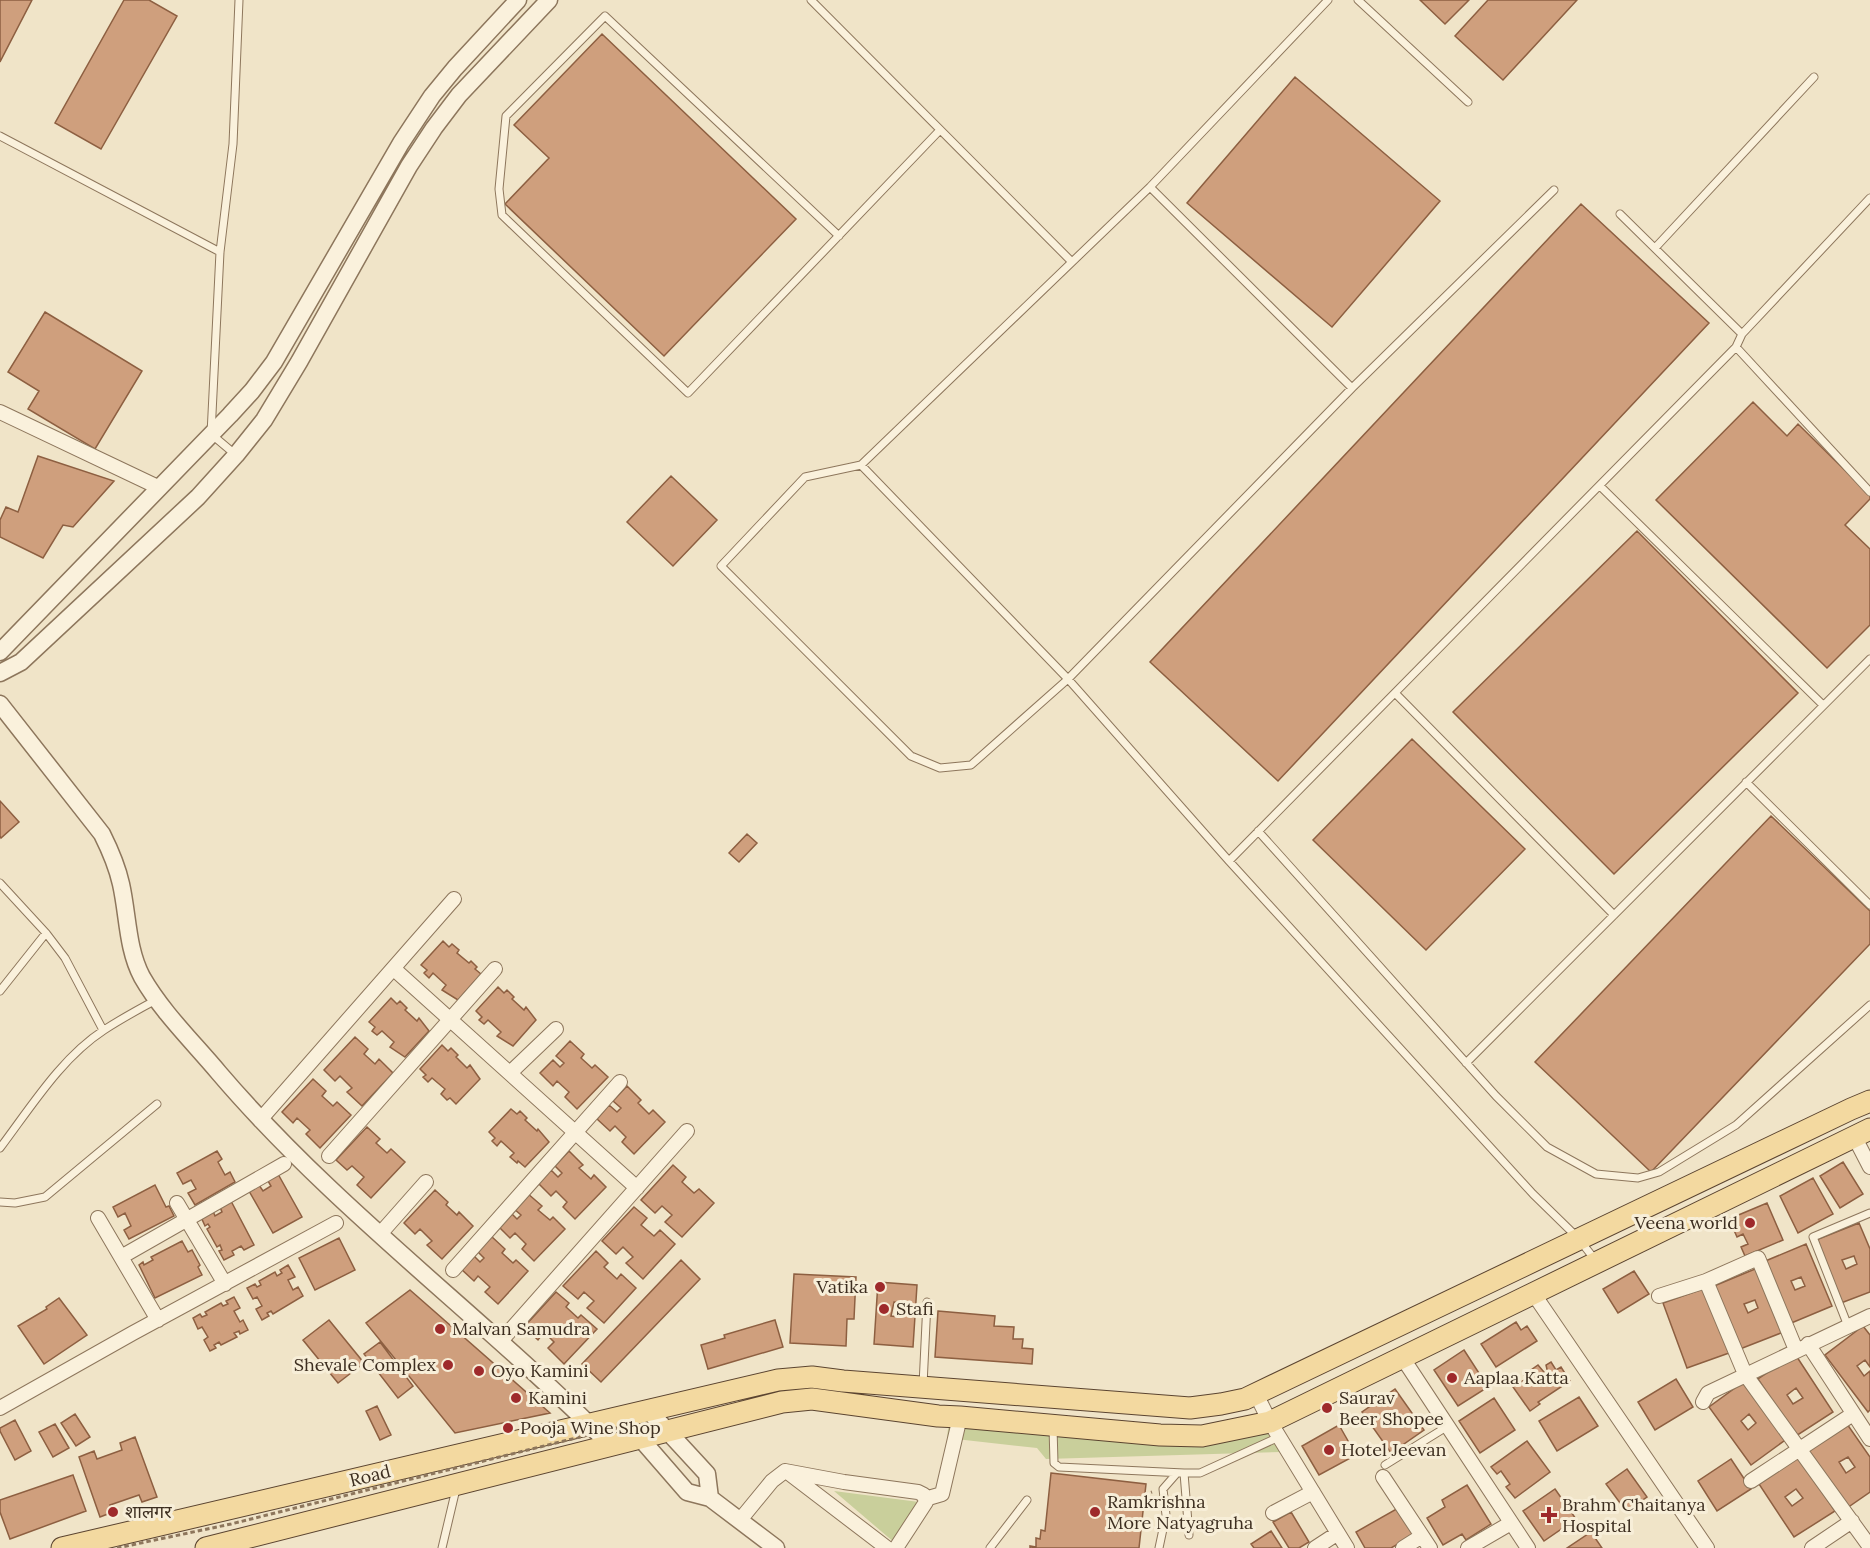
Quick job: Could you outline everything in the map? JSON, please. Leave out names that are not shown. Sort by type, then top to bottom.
[{"type":"main road","points":[[206,1548],[610,1445],[648,1410],[778,1380],[812,1377],[1190,1408],[1221,1404],[1256,1394],[1578,1238],[1870,1101]]},
{"type":"main road","points":[[62,1548],[588,1423],[668,1432],[782,1402],[812,1399],[938,1416],[1160,1435],[1202,1436],[1275,1430],[1402,1357],[1862,1133]]},
{"type":"street","points":[[0,652],[252,391],[273,362],[400,143],[432,96],[455,68],[518,0]]},
{"type":"street","points":[[0,673],[21,662],[190,505],[236,455],[264,420],[409,166],[434,128],[459,95],[549,0]]},
{"type":"street","points":[[0,412],[160,488]]},
{"type":"street","points":[[0,704],[102,834],[114,858],[122,886],[127,924],[141,975],[156,1000],[260,1120],[380,1234],[501,1342],[610,1445]]},
{"type":"street","points":[[260,1120],[454,899]]},
{"type":"street","points":[[394,969],[638,1188]]},
{"type":"street","points":[[329,1156],[495,969]]},
{"type":"street","points":[[510,1073],[556,1029]]},
{"type":"street","points":[[453,1270],[620,1082]]},
{"type":"street","points":[[501,1342],[687,1131]]},
{"type":"street","points":[[1862,1133],[1870,1167]]},
{"type":"street","points":[[121,1257],[284,1164]]},
{"type":"street","points":[[380,1234],[426,1182]]},
{"type":"street","points":[[177,1203],[225,1284]]},
{"type":"street","points":[[98,1218],[158,1320]]},
{"type":"street","points":[[0,1408],[336,1224]]},
{"type":"street","points":[[1659,1296],[1706,1281],[1758,1258],[1802,1347],[1870,1439]]},
{"type":"street","points":[[1706,1281],[1745,1374],[1870,1547]]},
{"type":"street","points":[[1533,1293],[1707,1548]]},
{"type":"street","points":[[1703,1402],[1708,1393],[1870,1316]]},
{"type":"street","points":[[1402,1357],[1528,1548]]},
{"type":"street","points":[[1256,1394],[1275,1430],[1347,1548]]},
{"type":"street","points":[[648,1410],[707,1473],[710,1498]]},
{"type":"street","points":[[1751,1481],[1853,1414]]},
{"type":"street","points":[[925,1499],[942,1494],[960,1417]]},
{"type":"street","points":[[629,1427],[687,1492],[710,1498],[776,1548]]},
{"type":"street","points":[[785,1471],[887,1548]]},
{"type":"street","points":[[740,1520],[772,1481],[785,1471],[918,1492],[924,1495],[926,1502],[896,1548]]},
{"type":"street","points":[[1384,1471],[1426,1542],[1403,1548]]},
{"type":"street","points":[[1273,1513],[1313,1492]]},
{"type":"street","points":[[1812,1548],[1852,1521]]},
{"type":"street","points":[[1468,1548],[1511,1523]]},
{"type":"street","points":[[1315,1548],[1338,1533]]},
{"type":"lane","points":[[236,455],[211,434],[219,252],[233,144],[239,0]]},
{"type":"lane","points":[[811,0],[1072,262]]},
{"type":"lane","points":[[1328,0],[1150,187],[861,465],[805,477],[721,566],[912,756],[940,768],[971,765],[1068,679],[1352,388],[1554,189]]},
{"type":"lane","points":[[1358,0],[1468,102]]},
{"type":"lane","points":[[839,236],[605,16],[506,116],[499,189],[501,214],[688,393],[839,236],[940,130]]},
{"type":"lane","points":[[1655,248],[1814,77]]},
{"type":"lane","points":[[0,136],[219,252]]},
{"type":"lane","points":[[1150,187],[1352,388]]},
{"type":"lane","points":[[1229,861],[1736,347],[1742,334],[1870,198]]},
{"type":"lane","points":[[1620,214],[1742,334]]},
{"type":"lane","points":[[1736,347],[1870,492]]},
{"type":"lane","points":[[861,465],[1068,679],[1229,861],[1525,1185],[1578,1238],[1597,1263]]},
{"type":"lane","points":[[1600,486],[1823,705]]},
{"type":"lane","points":[[1466,1063],[1870,659]]},
{"type":"lane","points":[[1395,693],[1614,915]]},
{"type":"lane","points":[[1746,782],[1870,905]]},
{"type":"lane","points":[[1258,831],[1466,1063],[1547,1147],[1596,1174],[1638,1179],[1659,1172],[1736,1125],[1870,1005]]},
{"type":"lane","points":[[0,883],[46,933],[65,958],[103,1030]]},
{"type":"lane","points":[[0,991],[46,933]]},
{"type":"lane","points":[[0,1148],[58,1071],[103,1030],[156,1000]]},
{"type":"lane","points":[[0,1202],[15,1203],[45,1197],[157,1104]]},
{"type":"lane","points":[[1848,1326],[1813,1238],[1870,1213]]},
{"type":"lane","points":[[923,1387],[927,1302]]},
{"type":"lane","points":[[1052,1426],[1054,1463],[1059,1467],[1181,1473],[1200,1473],[1275,1430]]},
{"type":"lane","points":[[1384,1471],[1448,1426]]},
{"type":"lane","points":[[1181,1473],[1189,1535]]},
{"type":"lane","points":[[1159,1548],[1166,1515],[1163,1489],[1181,1473]]},
{"type":"lane","points":[[442,1548],[456,1486]]},
{"type":"lane","points":[[990,1548],[1027,1500]]},
{"type":"path","name":"Road","points":[[117,1548],[242,1521],[629,1427]]},
{"type":"green space","points":[[949,1420],[1201,1439],[1268,1423],[1282,1452],[1046,1459],[1037,1448],[947,1438]]},
{"type":"green space","points":[[834,1491],[919,1502],[895,1543]]},
{"type":"building","points":[[0,0],[32,0],[0,62]]},
{"type":"building","points":[[124,0],[149,0],[177,16],[101,149],[55,123]]},
{"type":"building","points":[[1420,0],[1469,0],[1445,24]]},
{"type":"building","points":[[1488,0],[1577,0],[1503,80],[1455,36]]},
{"type":"building","points":[[602,34],[796,219],[664,356],[505,204],[549,158],[514,125]]},
{"type":"building","points":[[1295,77],[1440,201],[1332,327],[1187,203]]},
{"type":"building","points":[[1581,204],[1709,323],[1278,781],[1150,662]]},
{"type":"building","points":[[45,312],[142,371],[95,449],[28,409],[39,391],[8,372]]},
{"type":"building","points":[[1753,402],[1787,436],[1798,424],[1870,495],[1870,499],[1845,525],[1870,549],[1870,625],[1827,668],[1656,500]]},
{"type":"building","points":[[38,456],[114,481],[73,527],[63,525],[43,558],[0,537],[0,520],[6,507],[18,512]]},
{"type":"building","points":[[671,476],[717,520],[673,566],[627,522]]},
{"type":"building","points":[[1637,531],[1798,693],[1614,874],[1453,712]]},
{"type":"building","points":[[1412,739],[1525,849],[1426,950],[1313,840]]},
{"type":"building","points":[[0,801],[19,822],[1,838],[0,836]]},
{"type":"building","points":[[1771,816],[1870,911],[1870,944],[1651,1172],[1535,1062]]},
{"type":"building","points":[[747,834],[757,843],[739,862],[729,853]]},
{"type":"building","points":[[443,941],[449,947],[452,944],[459,950],[457,953],[469,963],[471,961],[481,974],[458,1000],[442,990],[446,985],[433,973],[429,978],[424,973],[427,970],[421,965]]},
{"type":"building","points":[[498,987],[504,993],[507,990],[514,997],[512,999],[524,1010],[526,1007],[536,1020],[513,1046],[497,1036],[501,1032],[488,1020],[484,1024],[479,1020],[482,1017],[476,1011]]},
{"type":"building","points":[[391,998],[397,1004],[400,1001],[407,1008],[405,1010],[417,1021],[419,1018],[429,1031],[405,1057],[390,1047],[394,1042],[382,1031],[377,1035],[372,1031],[375,1027],[369,1022]]},
{"type":"building","points":[[355,1037],[368,1049],[364,1054],[375,1064],[379,1059],[393,1073],[362,1106],[347,1092],[352,1088],[340,1076],[335,1081],[324,1070]]},
{"type":"building","points":[[570,1041],[584,1054],[581,1058],[592,1068],[595,1065],[608,1077],[577,1109],[565,1097],[569,1092],[557,1081],[553,1086],[540,1073],[553,1060],[560,1067],[564,1063],[556,1056]]},
{"type":"building","points":[[442,1045],[448,1051],[451,1048],[467,1068],[470,1065],[480,1079],[456,1104],[441,1094],[445,1089],[432,1078],[428,1082],[423,1077],[426,1075],[420,1069]]},
{"type":"building","points":[[313,1079],[326,1091],[322,1096],[333,1106],[337,1102],[351,1115],[320,1148],[306,1134],[310,1130],[297,1118],[293,1123],[282,1112]]},
{"type":"building","points":[[627,1086],[641,1100],[638,1103],[649,1114],[653,1110],[665,1122],[634,1154],[622,1142],[626,1137],[615,1126],[610,1131],[597,1119],[609,1105],[617,1112],[621,1108],[613,1101]]},
{"type":"building","points":[[511,1109],[517,1114],[520,1111],[527,1118],[525,1120],[537,1131],[538,1129],[549,1142],[525,1167],[510,1157],[514,1153],[501,1141],[497,1146],[492,1141],[495,1138],[489,1132]]},
{"type":"building","points":[[367,1127],[380,1139],[376,1143],[387,1153],[391,1149],[405,1162],[371,1198],[357,1185],[364,1177],[352,1166],[347,1170],[336,1160]]},
{"type":"building","points":[[217,1151],[222,1159],[218,1162],[225,1175],[230,1172],[235,1182],[195,1205],[188,1193],[196,1189],[191,1180],[183,1184],[177,1173]]},
{"type":"building","points":[[569,1151],[583,1165],[579,1168],[591,1179],[594,1175],[606,1187],[575,1219],[563,1207],[567,1202],[556,1191],[551,1196],[538,1183],[551,1170],[558,1177],[562,1173],[555,1166]]},
{"type":"building","points":[[1843,1162],[1863,1194],[1840,1208],[1820,1176]]},
{"type":"building","points":[[673,1165],[686,1177],[682,1182],[694,1193],[699,1189],[714,1203],[682,1237],[665,1222],[672,1215],[662,1206],[655,1213],[641,1200]]},
{"type":"building","points":[[278,1174],[302,1217],[273,1233],[249,1191],[259,1185],[263,1191],[271,1186],[268,1181]]},
{"type":"building","points":[[1813,1178],[1833,1214],[1798,1233],[1780,1196]]},
{"type":"building","points":[[155,1185],[166,1207],[169,1206],[174,1216],[129,1239],[124,1230],[131,1226],[125,1213],[118,1217],[113,1207]]},
{"type":"building","points":[[435,1190],[448,1202],[446,1205],[457,1215],[459,1212],[473,1226],[442,1259],[427,1245],[432,1241],[420,1229],[415,1234],[404,1223]]},
{"type":"building","points":[[527,1193],[542,1206],[538,1210],[550,1220],[553,1217],[565,1229],[534,1261],[522,1249],[526,1244],[515,1233],[510,1238],[497,1225],[510,1212],[517,1219],[521,1215],[513,1208]]},
{"type":"building","points":[[231,1201],[254,1245],[244,1250],[241,1246],[232,1251],[234,1255],[224,1260],[219,1251],[222,1250],[220,1245],[217,1247],[207,1229],[210,1227],[208,1224],[205,1226],[201,1217],[213,1211],[215,1216],[222,1212],[220,1207]]},
{"type":"building","points":[[1767,1203],[1783,1240],[1745,1256],[1741,1247],[1748,1244],[1743,1234],[1737,1237],[1729,1219]]},
{"type":"building","points":[[634,1207],[647,1218],[641,1225],[654,1236],[660,1230],[675,1244],[643,1279],[626,1263],[633,1257],[623,1247],[616,1254],[602,1241]]},
{"type":"building","points":[[1859,1223],[1870,1249],[1870,1292],[1841,1303],[1816,1240]],"holes":[[[1854,1256],[1857,1264],[1846,1269],[1842,1260]]]},
{"type":"building","points":[[491,1236],[505,1249],[502,1253],[513,1263],[516,1260],[528,1271],[498,1304],[485,1292],[490,1287],[478,1276],[474,1281],[460,1268],[473,1255],[480,1262],[484,1258],[477,1251]]},
{"type":"building","points":[[339,1238],[355,1270],[315,1290],[299,1258]]},
{"type":"building","points":[[182,1241],[188,1252],[192,1250],[200,1265],[198,1267],[202,1275],[155,1298],[139,1265],[153,1260],[151,1257]]},
{"type":"building","points":[[1806,1244],[1832,1306],[1789,1324],[1763,1262]],"holes":[[[1801,1277],[1805,1286],[1795,1290],[1791,1281]]]},
{"type":"building","points":[[596,1251],[608,1263],[604,1267],[617,1279],[621,1274],[636,1288],[604,1323],[587,1308],[594,1301],[584,1292],[578,1299],[563,1286]]},
{"type":"building","points":[[681,1260],[700,1279],[601,1382],[582,1364]]},
{"type":"building","points":[[288,1265],[295,1277],[288,1280],[293,1290],[298,1287],[303,1296],[273,1314],[271,1311],[267,1313],[269,1316],[262,1320],[256,1309],[262,1306],[257,1297],[253,1299],[247,1288],[255,1284],[257,1287],[261,1285],[259,1281],[275,1272],[277,1276],[282,1273],[280,1270]]},
{"type":"building","points":[[1760,1267],[1786,1331],[1740,1349],[1714,1286]],"holes":[[[1755,1300],[1758,1308],[1748,1313],[1744,1304]]]},
{"type":"building","points":[[1634,1271],[1649,1294],[1618,1313],[1603,1289]]},
{"type":"building","points":[[794,1274],[856,1277],[854,1319],[847,1319],[846,1346],[790,1343]]},
{"type":"building","name":"Stafi","points":[[878,1282],[917,1285],[913,1347],[874,1344]],"holes":[[[894,1302],[902,1303],[899,1317],[891,1316]]]},
{"type":"building","points":[[1705,1288],[1729,1353],[1687,1368],[1663,1303]]},
{"type":"building","name":"Shevale Complex","points":[[410,1290],[550,1413],[455,1433],[366,1323]]},
{"type":"building","points":[[556,1292],[569,1303],[566,1307],[578,1318],[581,1315],[597,1329],[564,1364],[548,1348],[554,1342],[544,1332],[538,1340],[524,1327]]},
{"type":"building","points":[[234,1297],[240,1308],[234,1311],[240,1322],[243,1320],[248,1330],[240,1334],[239,1331],[234,1333],[237,1337],[221,1345],[219,1342],[214,1345],[216,1348],[210,1351],[204,1340],[208,1337],[202,1327],[198,1329],[193,1318],[200,1314],[202,1317],[207,1315],[205,1312],[221,1303],[223,1306],[228,1304],[226,1301]]},
{"type":"building","points":[[59,1298],[87,1335],[44,1364],[18,1326],[47,1309],[46,1307]]},
{"type":"building","points":[[938,1311],[995,1316],[994,1326],[1014,1327],[1013,1339],[1023,1339],[1022,1348],[1033,1349],[1032,1364],[935,1357]]},
{"type":"building","points":[[329,1320],[364,1363],[338,1383],[303,1340]]},
{"type":"building","points":[[775,1320],[783,1347],[708,1369],[701,1345],[725,1338],[724,1335]]},
{"type":"building","points":[[1516,1322],[1521,1330],[1527,1326],[1537,1341],[1496,1367],[1481,1344]]},
{"type":"building","points":[[1863,1326],[1870,1335],[1870,1367],[1865,1360],[1857,1366],[1864,1376],[1870,1371],[1870,1410],[1868,1412],[1825,1355]]},
{"type":"building","points":[[380,1342],[413,1386],[398,1398],[364,1354]]},
{"type":"building","points":[[1464,1350],[1488,1387],[1458,1406],[1434,1370]]},
{"type":"building","points":[[1795,1354],[1833,1412],[1796,1436],[1758,1379]],"holes":[[[1796,1388],[1803,1398],[1793,1404],[1787,1395]]]},
{"type":"building","points":[[1551,1362],[1556,1370],[1561,1367],[1570,1381],[1538,1402],[1540,1404],[1530,1411],[1513,1387],[1526,1379],[1524,1375],[1538,1365],[1549,1378],[1546,1365]]},
{"type":"building","points":[[1676,1379],[1693,1407],[1655,1430],[1638,1402]]},
{"type":"building","points":[[1746,1380],[1788,1438],[1751,1465],[1709,1407]],"holes":[[[1749,1414],[1756,1423],[1748,1430],[1741,1421]]]},
{"type":"building","points":[[1395,1389],[1424,1430],[1391,1453],[1362,1412]]},
{"type":"building","points":[[1579,1397],[1598,1426],[1557,1451],[1539,1421]]},
{"type":"building","points":[[1494,1398],[1515,1430],[1480,1453],[1459,1421]]},
{"type":"building","points":[[377,1406],[391,1435],[380,1440],[366,1411]]},
{"type":"building","points":[[75,1414],[90,1437],[76,1446],[61,1423]]},
{"type":"building","points":[[15,1420],[31,1451],[15,1460],[0,1428]]},
{"type":"building","points":[[55,1424],[69,1448],[53,1457],[39,1432]]},
{"type":"building","points":[[1847,1424],[1870,1457],[1870,1492],[1847,1508],[1808,1450]],"holes":[[[1848,1457],[1855,1467],[1846,1473],[1839,1462]]]},
{"type":"building","name":"Hotel Jeevan","points":[[1339,1425],[1356,1455],[1319,1475],[1302,1446]]},
{"type":"building","points":[[135,1437],[157,1497],[142,1502],[139,1495],[110,1505],[113,1512],[100,1517],[79,1457],[94,1451],[97,1459],[122,1450],[120,1443]]},
{"type":"building","points":[[1527,1441],[1550,1472],[1515,1498],[1506,1487],[1510,1484],[1501,1471],[1497,1474],[1491,1467]]},
{"type":"building","points":[[1797,1455],[1835,1511],[1794,1537],[1757,1481]],"holes":[[[1796,1489],[1803,1498],[1792,1506],[1785,1497]]]},
{"type":"building","points":[[1731,1459],[1751,1489],[1717,1511],[1698,1481]]},
{"type":"building","points":[[1627,1469],[1647,1497],[1626,1511],[1606,1484]]},
{"type":"building","name":"Ramkrishna More Natyagruha","points":[[1051,1473],[1146,1484],[1139,1548],[1030,1548],[1030,1546],[1036,1547],[1036,1538],[1040,1539],[1041,1530],[1045,1531]]},
{"type":"building","points":[[73,1475],[86,1511],[10,1539],[0,1512],[0,1500]]},
{"type":"building","points":[[1467,1485],[1491,1524],[1466,1540],[1462,1534],[1443,1545],[1427,1518],[1445,1507],[1442,1500]]},
{"type":"building","points":[[1555,1489],[1576,1519],[1544,1541],[1523,1511]]},
{"type":"building","points":[[1400,1507],[1416,1534],[1391,1548],[1365,1548],[1356,1532]]},
{"type":"building","points":[[1291,1512],[1309,1542],[1299,1548],[1289,1548],[1273,1522]]},
{"type":"building","points":[[1271,1531],[1282,1548],[1254,1548],[1251,1544]]},
{"type":"building","points":[[1591,1532],[1602,1548],[1567,1548]]},
{"type":"place","name":"Veena world","points":[[1750,1223]]},
{"type":"place","name":"Vatika","points":[[880,1287]]},
{"type":"place","name":"Stafi","points":[[884,1309]]},
{"type":"place","name":"Malvan Samudra","points":[[440,1329]]},
{"type":"place","name":"Shevale Complex","points":[[448,1365]]},
{"type":"place","name":"Oyo Kamini","points":[[479,1371]]},
{"type":"place","name":"Aaplaa Katta","points":[[1452,1378]]},
{"type":"place","name":"Kamini","points":[[516,1398]]},
{"type":"place","name":"Saurav Beer Shopee","points":[[1327,1408]]},
{"type":"place","name":"Pooja Wine Shop","points":[[508,1428]]},
{"type":"place","name":"Hotel Jeevan","points":[[1329,1450]]},
{"type":"place","name":"शालगर","points":[[113,1512]]},
{"type":"place","name":"Ramkrishna More Natyagruha","points":[[1095,1512]]},
{"type":"place","name":"Brahm Chaitanya Hospital","points":[[1549,1515]]}]
